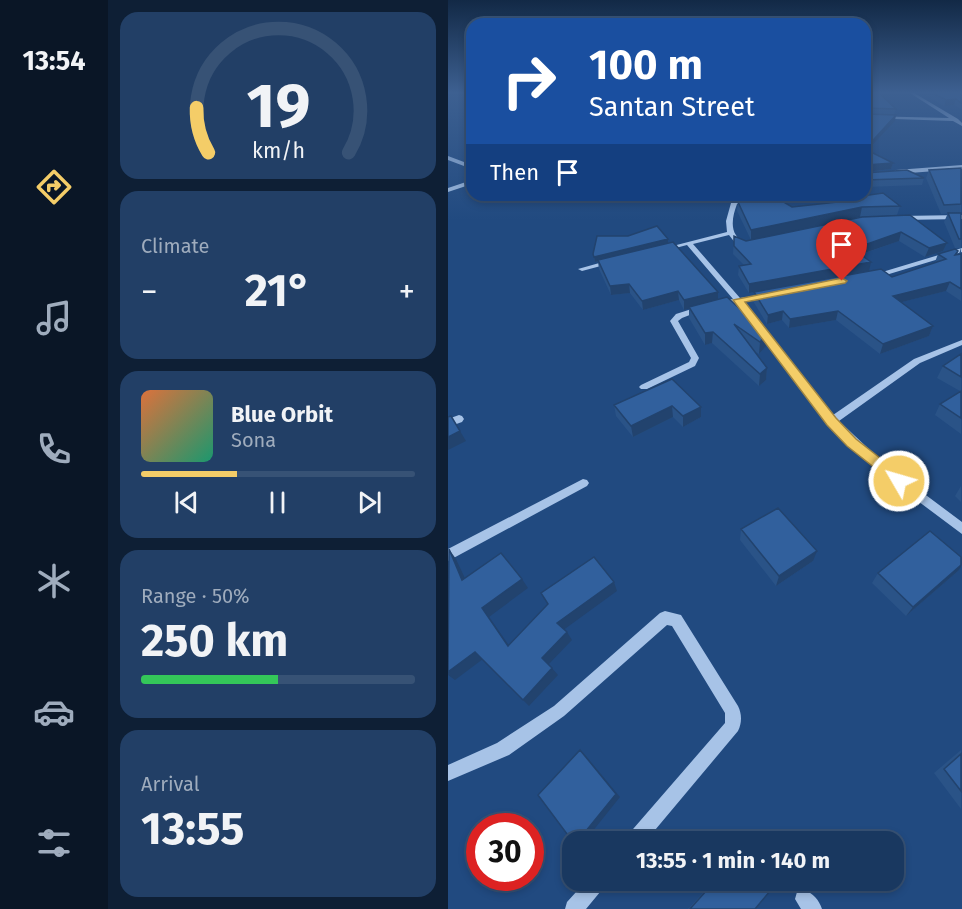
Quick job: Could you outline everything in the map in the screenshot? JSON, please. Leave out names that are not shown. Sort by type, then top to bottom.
[{"type":"street","points":[[448,158],[466,165]]},
{"type":"street","points":[[889,173],[961,166]]},
{"type":"street","points":[[448,190],[466,184]]},
{"type":"street","points":[[736,201],[728,224],[730,233],[739,243],[753,244]]},
{"type":"street","points":[[887,219],[961,217]]},
{"type":"street","points":[[659,250],[730,233]]},
{"type":"street","points":[[689,243],[738,300],[832,422],[883,469],[961,529]]},
{"type":"street","points":[[866,277],[924,263],[961,250]]},
{"type":"street","points":[[582,269],[616,260]]},
{"type":"street","points":[[644,387],[692,364],[695,358],[674,321],[679,316],[738,300],[773,294]]},
{"type":"street","points":[[832,422],[918,361],[961,342]]},
{"type":"street","points":[[448,423],[459,419]]},
{"type":"street","points":[[448,555],[583,483]]},
{"type":"street","points":[[448,773],[503,749],[559,711],[665,618],[676,620],[733,711],[733,726],[642,831]]},
{"type":"street","points":[[574,909],[590,891]]},
{"type":"building","points":[[871,152],[893,163],[871,165]]},
{"type":"building","points":[[961,168],[961,204],[944,205],[929,170]]},
{"type":"building","points":[[907,170],[924,178],[871,180],[871,173]]},
{"type":"building","points":[[883,193],[900,206],[862,207],[751,230],[738,202],[782,201],[792,207],[871,201],[871,195]]},
{"type":"building","points":[[948,213],[961,213],[961,239],[959,239]]},
{"type":"building","points":[[910,215],[947,243],[929,248],[901,232],[853,249],[871,262],[749,284],[739,266],[751,264],[734,246],[734,236],[746,241],[862,217]]},
{"type":"building","points":[[657,226],[668,239],[594,257],[597,236],[628,236]]},
{"type":"building","points":[[673,242],[718,292],[684,300],[678,291],[642,301],[629,284],[610,286],[598,260]]},
{"type":"building","points":[[955,249],[958,251],[955,255],[961,254],[961,289],[950,282],[893,296],[933,326],[883,344],[838,311],[790,319],[783,311],[768,315],[754,292],[881,269],[892,277],[946,259],[938,254]]},
{"type":"building","points":[[727,297],[767,334],[760,342],[734,324],[767,368],[760,374],[713,332],[705,333],[689,307]]},
{"type":"building","points":[[961,354],[961,377],[943,366]]},
{"type":"building","points":[[672,379],[701,407],[683,416],[672,406],[631,426],[614,405]]},
{"type":"building","points":[[961,391],[961,418],[940,404]]},
{"type":"building","points":[[451,416],[460,431],[448,437],[448,417]]},
{"type":"building","points":[[778,508],[817,551],[779,576],[741,529]]},
{"type":"building","points":[[930,531],[961,557],[961,565],[913,607],[878,573]]},
{"type":"building","points":[[449,549],[462,580],[501,553],[522,579],[482,608],[508,646],[548,604],[541,593],[594,557],[614,582],[557,623],[567,632],[542,658],[552,668],[523,700],[475,652],[448,672]]},
{"type":"building","points":[[580,750],[616,794],[586,831],[565,831],[538,795]]},
{"type":"building","points":[[961,754],[961,791],[944,769]]},
{"type":"building","points":[[706,891],[770,891],[755,909],[690,909]]},
{"type":"route","points":[[842,281],[738,300],[832,422],[899,481]]}]
